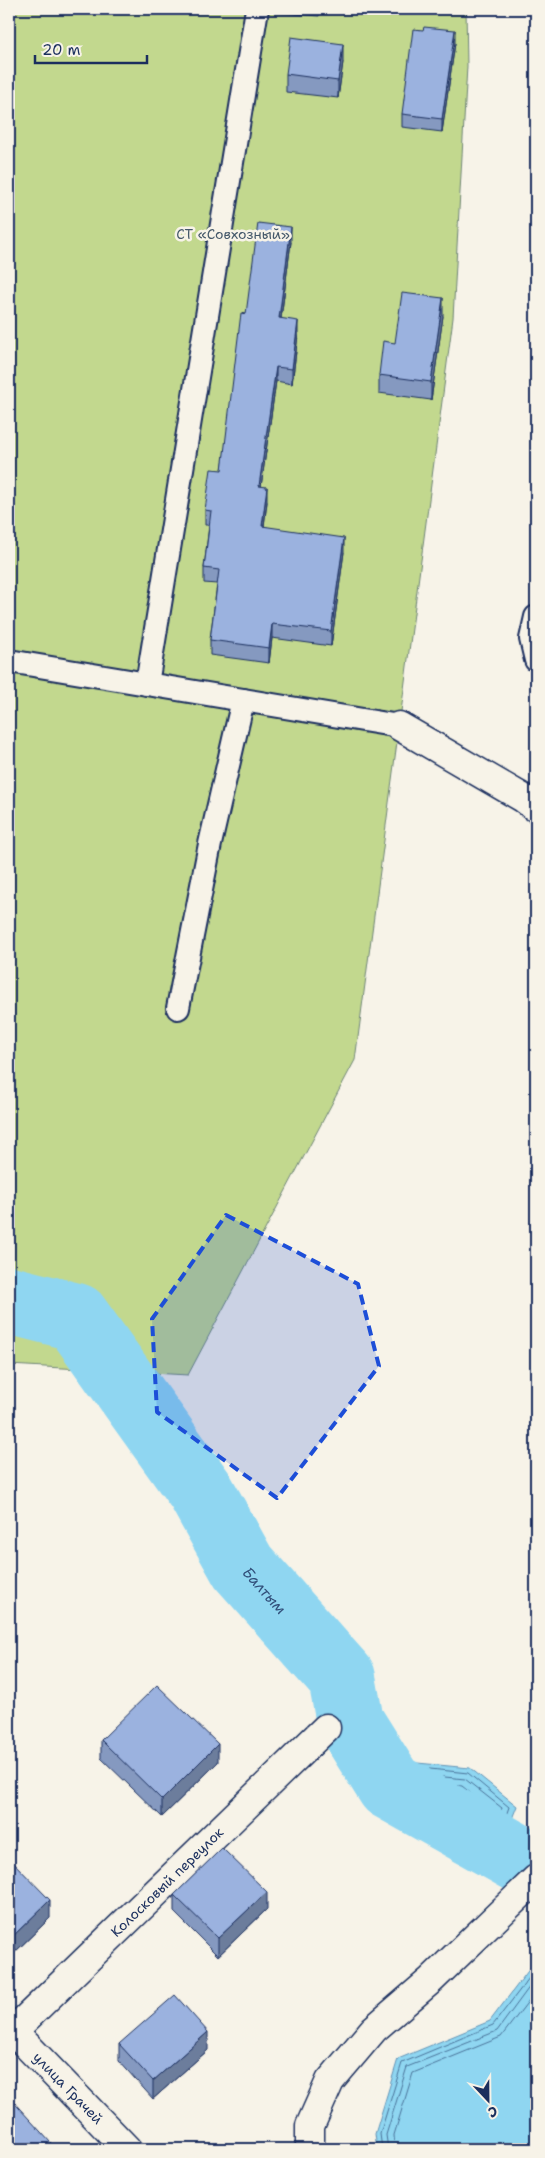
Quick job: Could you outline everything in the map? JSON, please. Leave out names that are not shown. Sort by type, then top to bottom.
[{"type":"street","points":[[399,726],[523,798],[536,808]]},
{"type":"street","name":"Колосковый переулок","points":[[10,2031],[326,1728]]},
{"type":"street","points":[[310,2149],[310,2126],[330,2081],[374,2028],[431,1980],[536,1880]]},
{"type":"street","name":"улица Грачей","points":[[10,2031],[127,2149]]},
{"type":"lane","points":[[147,684],[257,9]]},
{"type":"lane","points":[[536,617],[531,639],[536,660]]},
{"type":"lane","points":[[9,661],[399,726]]},
{"type":"lane","points":[[178,1008],[210,844],[242,700]]},
{"type":"highlighted area","points":[[226,1215],[358,1284],[379,1366],[277,1498],[157,1412],[152,1319]]},
{"type":"green space","name":"СТ «Совхозный»","points":[[9,9],[466,9],[467,66],[453,318],[355,1060],[188,1375],[9,1365]]},
{"type":"water","points":[[407,1762],[470,1768],[517,1806],[495,1862],[446,1850],[373,1810]]},
{"type":"water","points":[[536,1964],[536,2149],[377,2149],[375,2134],[398,2059],[490,2021],[531,1967]]},
{"type":"building","points":[[424,27],[455,30],[442,119],[402,114],[413,29],[423,30]]},
{"type":"building","points":[[291,37],[343,44],[338,81],[286,74]]},
{"type":"building","points":[[258,223],[291,227],[279,318],[298,321],[292,369],[276,367],[259,486],[267,487],[262,526],[344,538],[331,631],[272,624],[269,648],[210,640],[219,570],[204,568],[211,511],[205,510],[211,469],[222,470],[241,313],[246,314]]},
{"type":"building","points":[[402,293],[443,298],[431,382],[379,375],[383,341],[395,343]]},
{"type":"building","points":[[157,1685],[218,1744],[162,1800],[101,1740]]},
{"type":"building","points":[[222,1848],[267,1892],[218,1938],[174,1895]]},
{"type":"building","points":[[9,1858],[50,1900],[12,1937],[9,1934]]},
{"type":"building","points":[[175,1995],[208,2032],[153,2081],[119,2044]]},
{"type":"building","points":[[9,2097],[51,2143],[44,2149],[9,2149]]},
{"type":"waterway","name":"Балтым","points":[[9,1300],[76,1317],[200,1490],[243,1567],[342,1678],[350,1722],[390,1786],[536,1868]]}]
